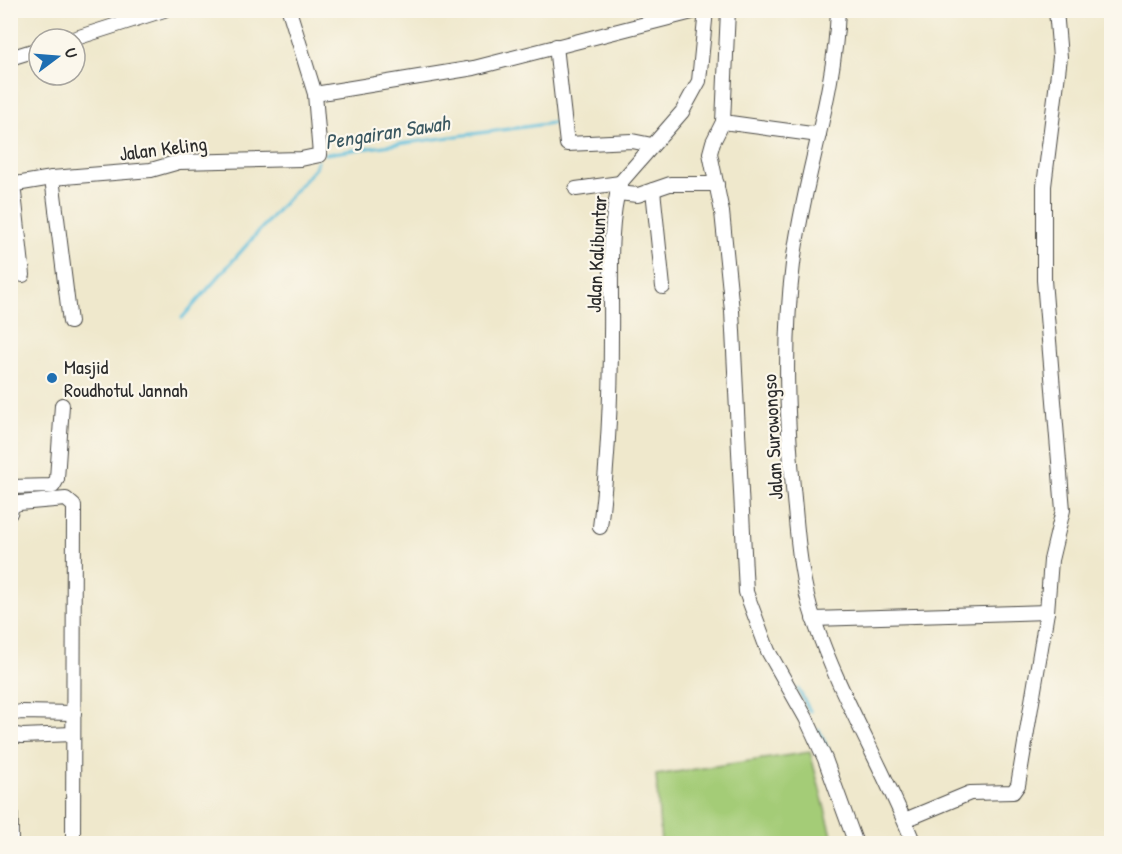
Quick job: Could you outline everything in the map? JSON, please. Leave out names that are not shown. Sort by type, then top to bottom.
[{"type":"street","points":[[289,10],[315,94],[474,68],[700,10]]},
{"type":"street","name":"Jalan Kalibuntar","points":[[600,527],[611,386],[612,263],[625,191],[652,145],[682,112],[699,81],[706,10]]},
{"type":"street","points":[[728,10],[723,122],[711,149],[712,185],[732,311],[746,592],[768,651],[806,718],[825,759],[856,843]]},
{"type":"street","name":"Jalan Surowongso","points":[[837,10],[837,47],[810,171],[793,264],[787,341],[792,478],[799,548],[813,619],[914,843]]},
{"type":"street","points":[[905,820],[970,793],[1015,791],[1047,612],[1050,560],[1063,510],[1044,280],[1044,186],[1060,57],[1056,10]]},
{"type":"street","points":[[87,34],[156,12]]},
{"type":"street","points":[[556,46],[567,144],[632,141],[652,145]]},
{"type":"street","points":[[10,58],[27,53]]},
{"type":"street","name":"Jalan Keling","points":[[12,185],[52,178],[151,170],[179,162],[301,159],[320,154],[315,94]]},
{"type":"street","points":[[723,122],[819,135]]},
{"type":"street","points":[[52,178],[70,322]]},
{"type":"street","points":[[576,189],[625,191],[653,190],[680,183],[712,185]]},
{"type":"street","points":[[12,185],[23,275]]},
{"type":"street","points":[[653,190],[663,287]]},
{"type":"street","points":[[10,487],[47,488],[53,486],[57,479],[62,405]]},
{"type":"street","points":[[10,513],[12,506],[19,503],[66,499],[74,506],[73,843]]},
{"type":"street","points":[[813,619],[1047,612]]},
{"type":"street","points":[[10,714],[21,712],[74,713]]},
{"type":"street","points":[[10,734],[22,736],[73,734]]},
{"type":"street","points":[[10,763],[11,843]]},
{"type":"green space","points":[[810,752],[834,843],[661,843],[656,775]]},
{"type":"waterway","name":"Pengairan Sawah","points":[[325,154],[560,122]]},
{"type":"waterway","name":"Pengairan Sawah","points":[[182,318],[315,168],[318,161]]},
{"type":"waterway","points":[[798,689],[810,711]]},
{"type":"waterway","points":[[819,730],[831,757]]},
{"type":"place","name":"Masjid Roudhotul Jannah","points":[[52,378]]}]
